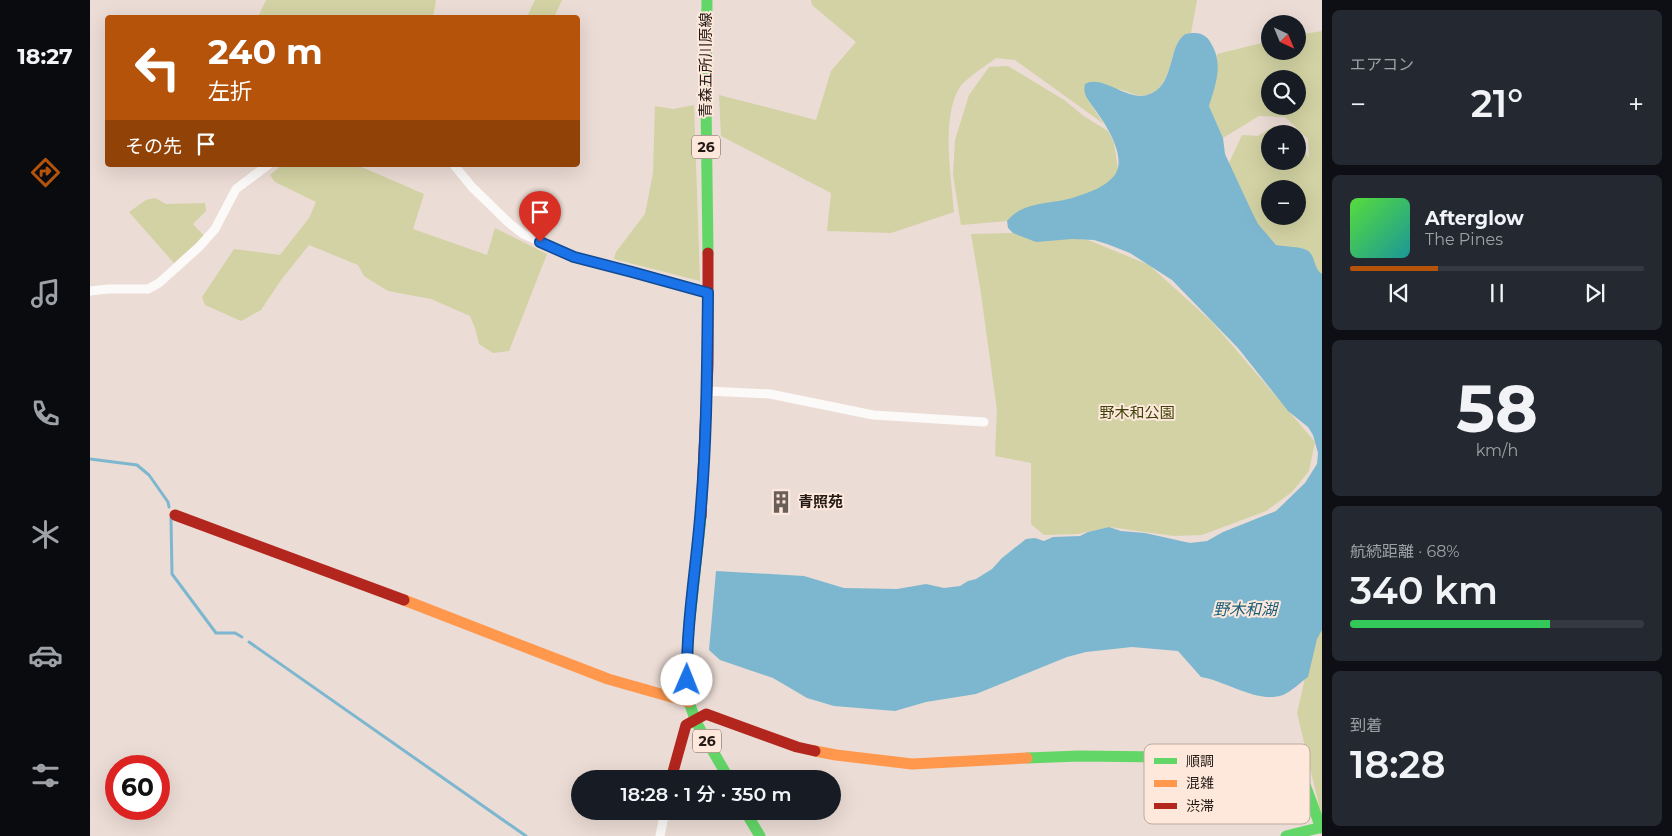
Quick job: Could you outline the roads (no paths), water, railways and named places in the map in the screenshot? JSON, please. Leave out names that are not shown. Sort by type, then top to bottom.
[{"type":"street","name":"青森五所川原線","points":[[707,0],[705,57],[708,293],[707,391],[702,491],[688,646],[687,685],[689,702],[695,719],[724,770]]},
{"type":"street","points":[[90,291],[148,289],[159,283],[215,229],[236,189],[265,167]]},
{"type":"street","points":[[456,167],[472,187],[508,223],[523,234],[574,257],[708,293]]},
{"type":"street","points":[[707,391],[770,394],[873,415],[984,422]]},
{"type":"street","points":[[175,515],[569,664],[660,696],[689,702]]},
{"type":"street","points":[[674,770],[686,725],[706,714],[797,747],[836,755],[912,764],[1079,756],[1144,756]]},
{"type":"street","points":[[1286,836],[1322,828],[1310,797]]},
{"type":"street","points":[[660,836],[663,820]]},
{"type":"street","points":[[750,820],[760,836]]},
{"type":"water","name":"野木和湖","points":[[1191,33],[1206,37],[1216,54],[1218,69],[1209,106],[1223,138],[1225,154],[1258,224],[1276,245],[1298,247],[1308,251],[1322,274],[1322,630],[1317,639],[1308,677],[1283,695],[1263,697],[1201,677],[1178,651],[1132,647],[1086,652],[1067,657],[976,694],[926,702],[895,711],[834,706],[807,698],[773,678],[720,660],[709,650],[716,571],[804,576],[844,588],[897,589],[926,584],[944,588],[960,586],[992,569],[1002,558],[1026,539],[1035,538],[1044,541],[1053,537],[1080,536],[1109,527],[1121,531],[1145,533],[1190,543],[1207,541],[1223,532],[1276,511],[1305,483],[1317,464],[1318,453],[1313,435],[1308,427],[1288,411],[1238,348],[1172,280],[1130,253],[1107,244],[1094,240],[1072,239],[1036,242],[1013,233],[1008,228],[1007,221],[1014,214],[1030,206],[1069,199],[1087,193],[1110,180],[1118,169],[1119,161],[1114,143],[1105,125],[1087,98],[1084,88],[1085,84],[1099,82],[1139,96],[1156,91],[1167,76],[1179,40],[1184,35]]},
{"type":"waterway","points":[[90,459],[137,465],[149,475],[168,502],[169,507]]},
{"type":"waterway","points":[[171,518],[172,574],[216,633],[235,633],[242,637]]},
{"type":"waterway","points":[[249,642],[526,836]]},
{"type":"place","name":"青照苑","points":[[781,502]]},
{"type":"park label","name":"野木和公園","points":[[1137,413]]}]
